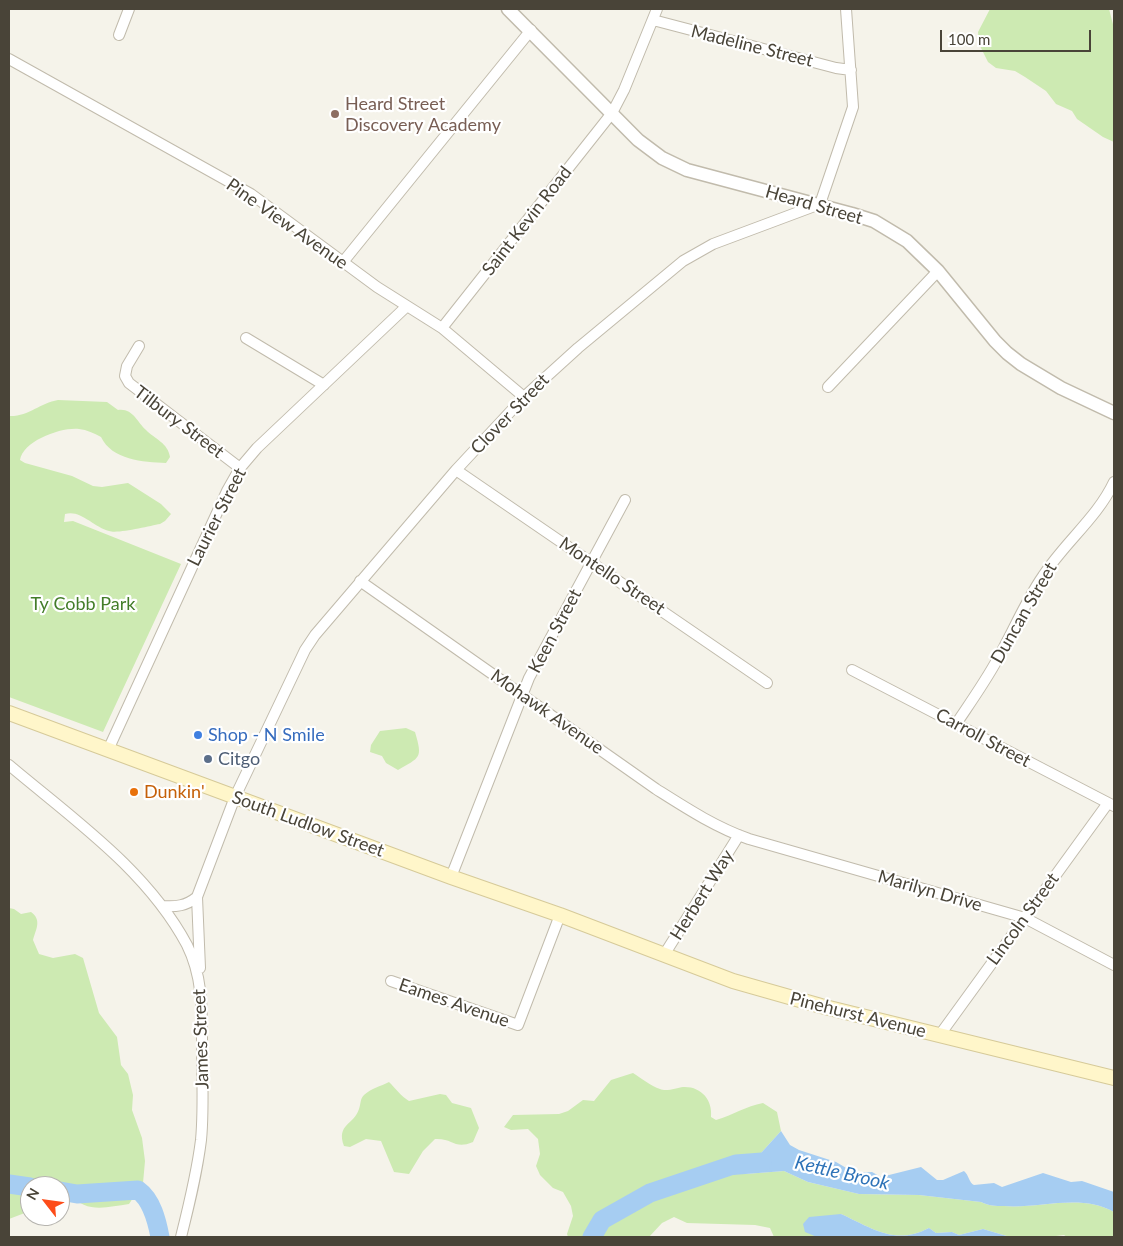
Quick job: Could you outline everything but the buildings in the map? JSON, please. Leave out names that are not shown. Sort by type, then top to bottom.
[{"type":"main road","name":"South Ludlow Street","points":[[9,713],[608,934]]},
{"type":"main road","name":"Pinehurst Avenue","points":[[608,934],[733,981],[781,995],[939,1036],[1114,1078]]},
{"type":"street","points":[[119,35],[129,9]]},
{"type":"street","name":"Heard Street","points":[[508,9],[531,30],[638,140],[656,154],[674,165],[712,177],[820,204],[874,222],[898,235],[922,254],[1007,353],[1039,376],[1114,413]]},
{"type":"street","name":"Saint Kevin Road","points":[[442,328],[612,113],[624,90],[657,9]]},
{"type":"street","points":[[820,204],[853,107],[846,9]]},
{"type":"street","name":"Madeline Street","points":[[653,20],[836,68],[851,70]]},
{"type":"street","points":[[342,262],[531,30]]},
{"type":"street","name":"Pine View Avenue","points":[[9,59],[251,194],[342,262],[442,328],[524,397]]},
{"type":"street","name":"Clover Street","points":[[200,987],[197,897],[235,797],[305,650],[315,635],[456,470],[524,397],[578,348],[683,261],[713,244],[820,204]]},
{"type":"street","points":[[828,387],[938,272]]},
{"type":"street","name":"Laurier Street","points":[[108,750],[227,491],[240,468],[253,452],[407,306]]},
{"type":"street","points":[[246,338],[324,385]]},
{"type":"street","name":"Tilbury Street","points":[[139,346],[127,366],[124,376],[129,383],[240,468]]},
{"type":"street","name":"Montello Street","points":[[456,470],[767,683]]},
{"type":"street","name":"Duncan Street","points":[[956,724],[998,659],[1042,576],[1062,549],[1093,515],[1114,482]]},
{"type":"street","name":"Keen Street","points":[[451,877],[529,678],[625,500]]},
{"type":"street","name":"Mohawk Avenue","points":[[360,581],[684,807],[712,823],[739,835]]},
{"type":"street","name":"Carroll Street","points":[[852,670],[1111,805]]},
{"type":"street","name":"James Street","points":[[9,765],[109,850],[137,877],[162,906],[187,945],[195,964],[200,987],[203,1098],[201,1140],[197,1167],[182,1237]]},
{"type":"street","name":"Lincoln Street","points":[[939,1036],[1111,805]]},
{"type":"street","name":"Marilyn Drive","points":[[739,835],[1025,918],[1114,965]]},
{"type":"street","name":"Herbert Way","points":[[664,955],[739,835]]},
{"type":"street","points":[[162,906],[179,907],[197,897]]},
{"type":"street","name":"Eames Avenue","points":[[391,982],[518,1025],[560,915]]},
{"type":"green space","points":[[990,9],[1109,9],[1114,28],[1114,142],[1103,137],[1077,119],[1072,111],[1056,104],[1046,91],[1025,77],[1015,71],[996,68],[988,62],[979,44],[978,32]]},
{"type":"green space","name":"Ty Cobb Park","points":[[58,400],[107,402],[118,410],[131,413],[146,430],[167,448],[170,457],[166,463],[129,458],[113,451],[96,434],[82,429],[71,429],[53,433],[35,441],[23,453],[20,460],[72,476],[93,486],[102,487],[128,483],[161,504],[171,514],[160,524],[113,532],[103,529],[82,516],[71,513],[65,514],[64,522],[73,521],[181,564],[103,732],[9,697],[9,416],[16,416]]},
{"type":"green space","points":[[406,728],[415,732],[419,748],[418,756],[411,762],[398,770],[386,763],[382,756],[370,752],[371,745],[380,731]]},
{"type":"green space","points":[[9,908],[21,914],[31,912],[36,918],[37,925],[33,940],[39,954],[53,958],[75,954],[83,958],[99,1013],[117,1037],[121,1065],[128,1074],[133,1095],[132,1110],[142,1138],[145,1161],[143,1183],[129,1204],[97,1208],[83,1204],[70,1194],[70,1176],[20,1176],[20,1215],[9,1219]]},
{"type":"green space","points":[[633,1073],[662,1090],[683,1087],[695,1089],[708,1100],[711,1117],[716,1120],[763,1103],[777,1112],[781,1131],[761,1153],[736,1164],[745,1174],[784,1171],[808,1182],[859,1194],[919,1195],[981,1202],[995,1206],[1088,1203],[1114,1212],[1114,1237],[1067,1237],[1064,1235],[1010,1237],[983,1229],[959,1235],[952,1232],[936,1233],[929,1228],[917,1233],[894,1235],[884,1233],[841,1214],[814,1237],[774,1237],[770,1228],[755,1225],[687,1223],[674,1217],[662,1223],[649,1237],[568,1237],[567,1234],[573,1216],[571,1206],[563,1192],[553,1188],[540,1175],[536,1166],[540,1154],[538,1139],[528,1129],[511,1130],[504,1127],[513,1115],[559,1114],[568,1111],[583,1100],[594,1101],[611,1080]]},
{"type":"green space","points":[[389,1082],[409,1101],[440,1094],[446,1095],[452,1103],[471,1108],[479,1128],[473,1142],[462,1145],[435,1139],[423,1151],[409,1174],[394,1172],[381,1141],[366,1139],[350,1147],[344,1146],[342,1133],[357,1114],[363,1097],[369,1091]]},
{"type":"water","points":[[781,1131],[790,1145],[799,1150],[836,1162],[855,1173],[872,1172],[881,1177],[921,1167],[937,1180],[943,1180],[964,1171],[974,1185],[994,1183],[1002,1187],[1043,1173],[1071,1182],[1082,1181],[1114,1192],[1114,1212],[1088,1203],[998,1206],[981,1202],[919,1195],[859,1194],[808,1182],[784,1171],[733,1175],[736,1164],[761,1153]]},
{"type":"water","points":[[841,1214],[884,1233],[894,1235],[917,1233],[929,1228],[936,1233],[952,1232],[959,1235],[983,1229],[1010,1237],[817,1237],[805,1232],[803,1224],[809,1217]]},
{"type":"waterway","name":"Kettle Brook","points":[[592,1237],[602,1220],[650,1193],[736,1164],[762,1162]]},
{"type":"waterway","name":"Kettle Brook","points":[[9,1184],[20,1186]]},
{"type":"waterway","name":"Kettle Brook","points":[[70,1193],[77,1194],[138,1190],[150,1205],[160,1237]]},
{"type":"place","name":"Heard Street Discovery Academy","points":[[335,114]]},
{"type":"place","name":"Shop - N Smile","points":[[198,735]]},
{"type":"place","name":"Citgo","points":[[208,759]]},
{"type":"place","name":"Dunkin'","points":[[134,792]]}]
